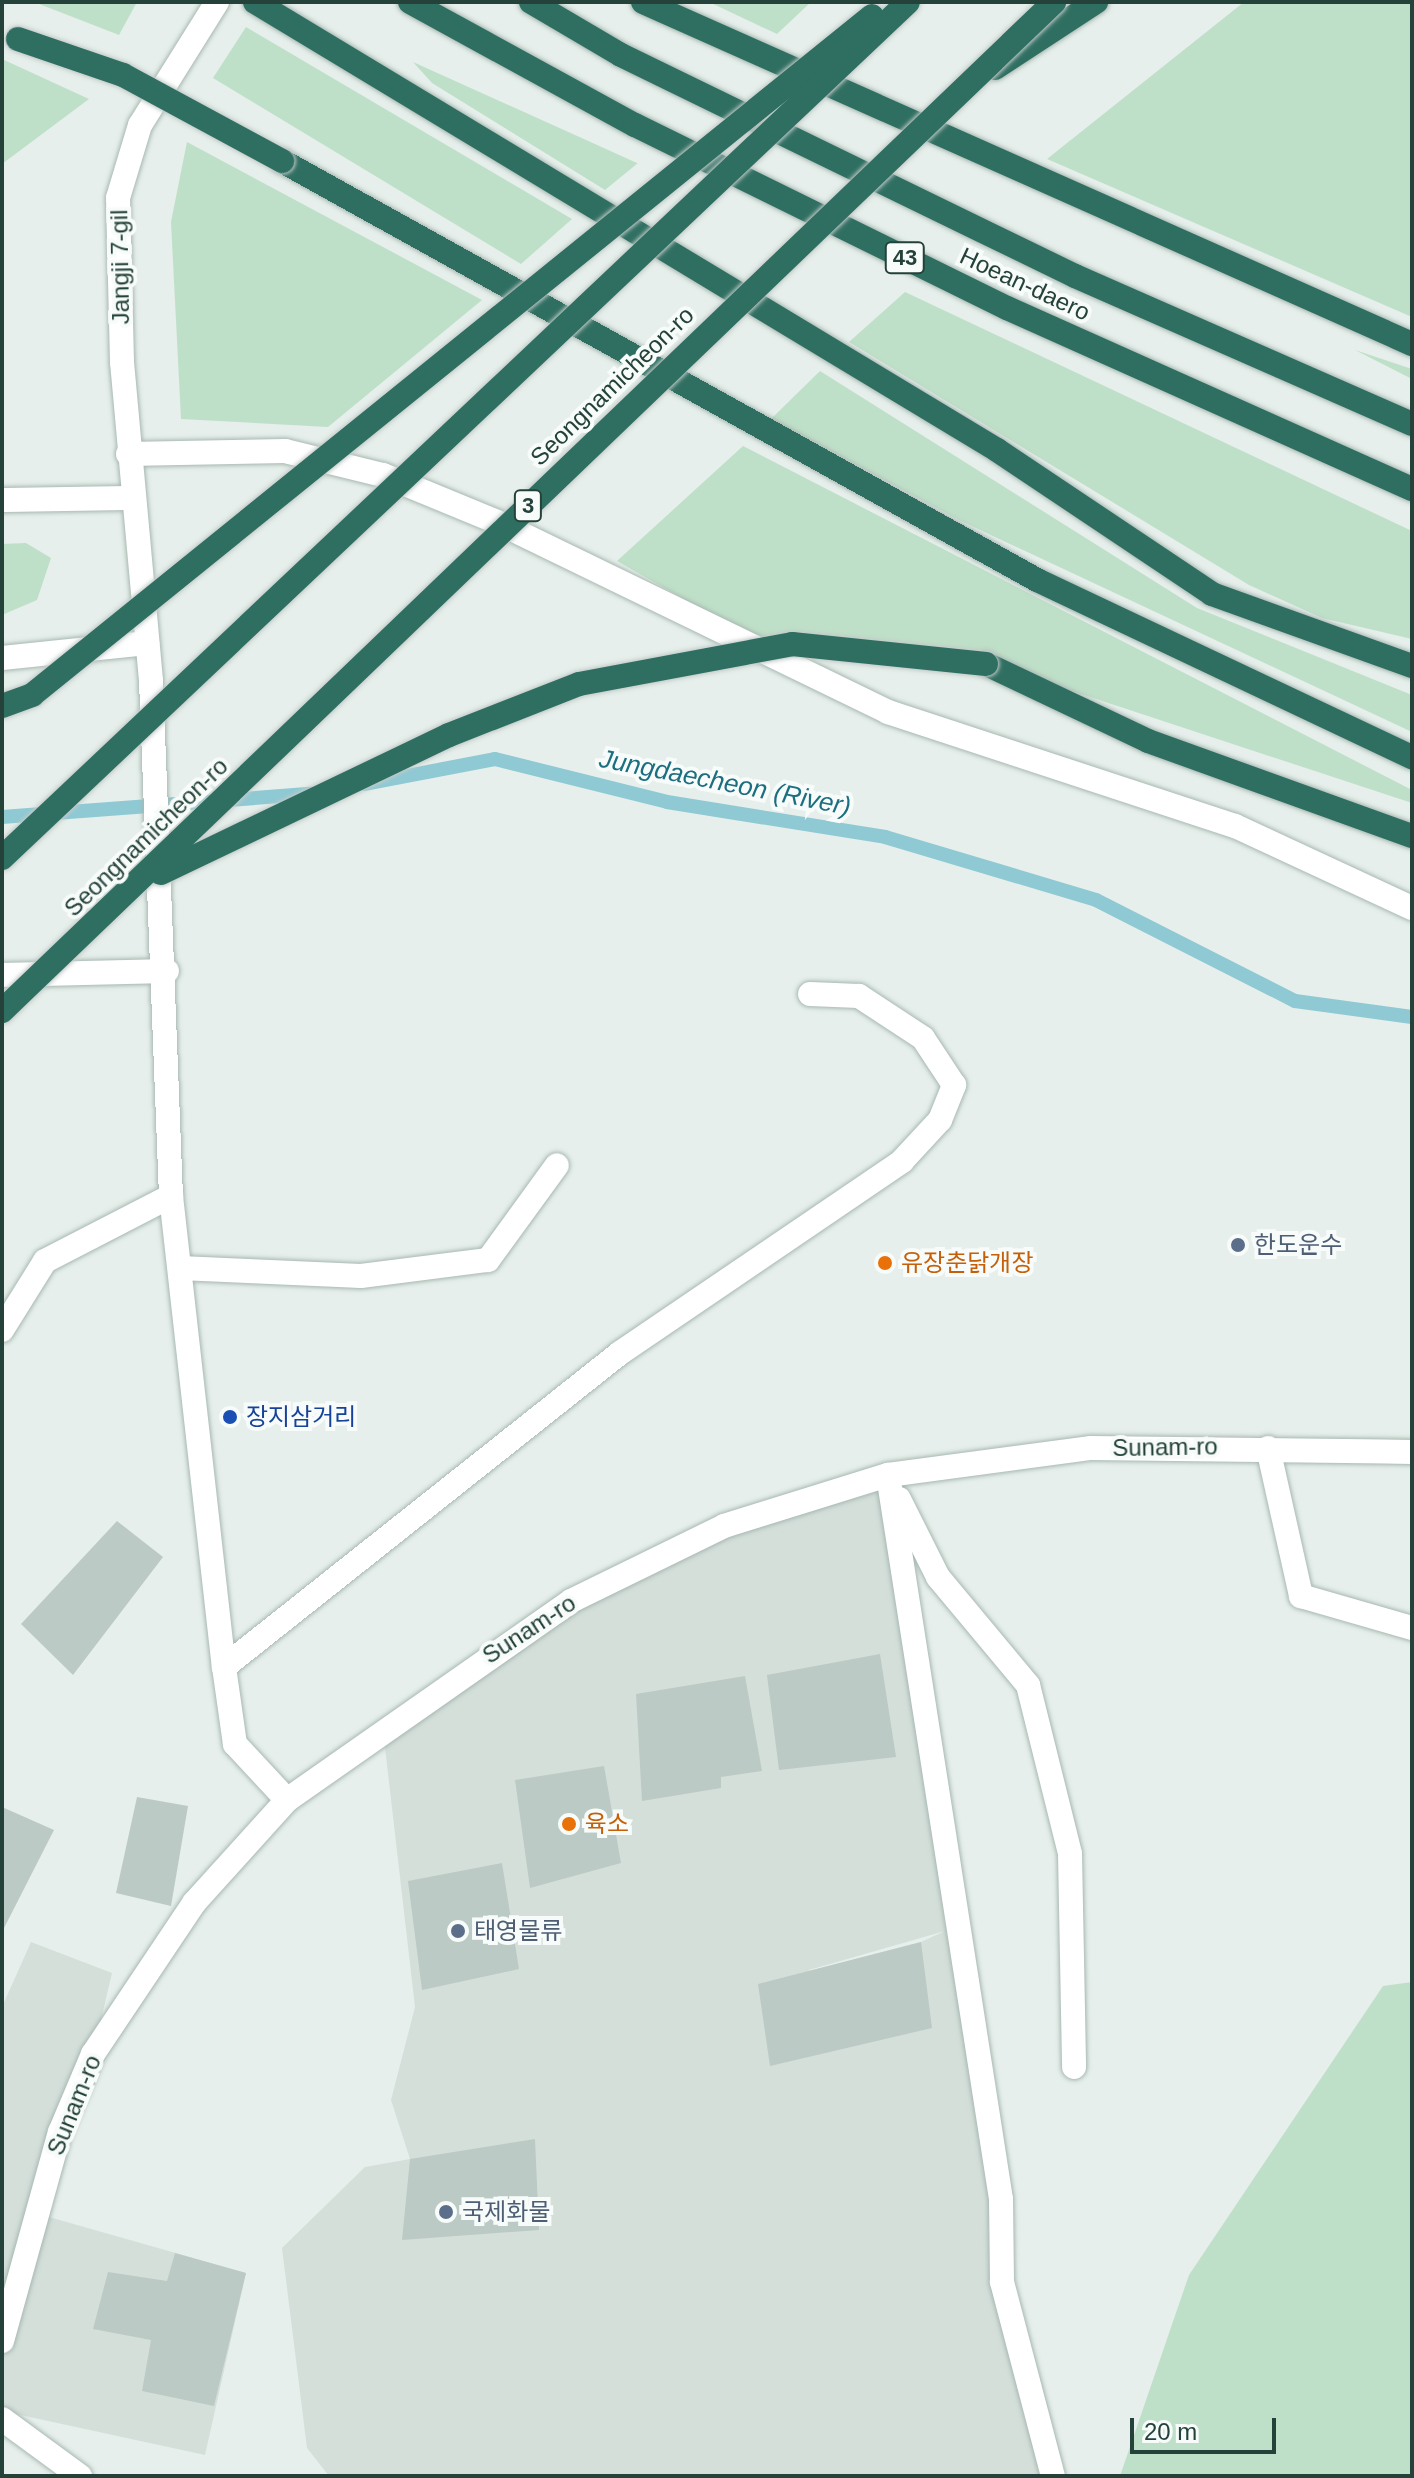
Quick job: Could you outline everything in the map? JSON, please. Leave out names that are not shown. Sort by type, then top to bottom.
[{"type":"highway","points":[[255,2],[997,450],[1212,594],[1362,654],[1412,666]]},
{"type":"highway","name":"Hoean-daero","points":[[410,2],[635,125],[1007,308],[1412,489]]},
{"type":"highway","name":"Hoean-daero","points":[[531,2],[621,55],[1061,269],[1412,424]]},
{"type":"highway","points":[[643,2],[1412,344]]},
{"type":"highway","points":[[2,706],[32,695],[889,2]]},
{"type":"highway","points":[[2,858],[908,2]]},
{"type":"highway","name":"Seongnamicheon-ro","points":[[2,1011],[141,882],[949,97],[1054,2]]},
{"type":"highway","points":[[949,97],[1096,2]]},
{"type":"highway","points":[[10,38],[123,75],[1037,580],[1412,757]]},
{"type":"highway","points":[[141,882],[449,735],[579,684],[792,644],[986,664],[1148,741],[1412,836]]},
{"type":"street","name":"Jangji 7-gil","points":[[217,2],[183,51],[140,125],[118,198],[130,498],[151,681],[167,971],[171,1196],[235,1744],[287,1800]]},
{"type":"street","points":[[128,454],[285,451],[383,475],[497,522],[888,712],[1235,826],[1412,908]]},
{"type":"street","points":[[2,500],[130,498]]},
{"type":"street","points":[[2,658],[147,643]]},
{"type":"street","points":[[2,975],[167,971]]},
{"type":"street","points":[[224,1667],[620,1353],[902,1161],[940,1120],[954,1085],[923,1038],[859,996],[810,994]]},
{"type":"street","points":[[180,1268],[361,1276],[488,1260],[557,1165]]},
{"type":"street","points":[[2,1330],[45,1261],[171,1196]]},
{"type":"street","name":"Sunam-ro","points":[[2,2341],[60,2132],[93,2054],[194,1903],[287,1800],[571,1601],[724,1526],[888,1475],[1091,1448],[1412,1452]]},
{"type":"street","points":[[1268,1448],[1301,1596],[1412,1628]]},
{"type":"street","points":[[888,1475],[938,1577],[1028,1685],[1070,1854],[1074,2067]]},
{"type":"street","points":[[888,1475],[1001,2199],[1002,2282],[1053,2476]]},
{"type":"street","points":[[2,2419],[80,2476]]},
{"type":"shaded area","points":[[888,1475],[1002,2282],[1053,2476],[329,2476],[307,2448],[282,2248],[365,2167],[410,2159],[391,2100],[415,2007],[383,1730],[647,1560]],"holes":[[[945,1931],[921,1942],[809,1971]]]},
{"type":"shaded area","points":[[31,1942],[112,1973],[93,2054],[35,2213],[246,2273],[205,2455],[2,2411],[2,2007]]},
{"type":"green space","points":[[34,2],[137,2],[119,35]]},
{"type":"green space","points":[[709,2],[811,2],[777,34]]},
{"type":"green space","points":[[1244,2],[1412,2],[1412,317],[1047,159]]},
{"type":"green space","points":[[246,27],[572,219],[521,264],[213,78]]},
{"type":"green space","points":[[2,59],[89,99],[2,164]]},
{"type":"green space","points":[[413,62],[638,163],[605,190],[432,83]]},
{"type":"green space","points":[[187,142],[482,300],[328,427],[181,419],[171,222]]},
{"type":"green space","points":[[905,292],[1412,531],[1412,639],[1322,618],[1249,585],[849,342]]},
{"type":"green space","points":[[1355,350],[1412,369],[1412,379]]},
{"type":"green space","points":[[820,371],[1197,608],[1412,695],[1412,732],[961,521],[771,419]]},
{"type":"green space","points":[[743,446],[1412,790],[1412,803],[984,662],[867,639],[765,645],[617,561]]},
{"type":"green space","points":[[26,543],[51,558],[37,600],[2,615],[2,544]]},
{"type":"green space","points":[[1412,1982],[1412,2476],[1120,2476],[1189,2275],[1383,1986]]},
{"type":"building","points":[[117,1521],[163,1557],[73,1675],[21,1624]]},
{"type":"building","points":[[880,1654],[896,1757],[779,1770],[767,1675]]},
{"type":"building","points":[[745,1676],[762,1771],[721,1777],[721,1788],[642,1801],[636,1694]]},
{"type":"building","points":[[604,1766],[621,1863],[530,1888],[515,1780]]},
{"type":"building","points":[[137,1797],[188,1806],[171,1906],[116,1893]]},
{"type":"building","points":[[2,1807],[54,1830],[2,1932]]},
{"type":"building","points":[[502,1863],[519,1969],[422,1990],[408,1881]]},
{"type":"building","points":[[921,1942],[932,2028],[770,2066],[758,1984]]},
{"type":"building","points":[[535,2139],[539,2230],[402,2240],[410,2159]]},
{"type":"building","points":[[175,2253],[246,2273],[214,2406],[142,2391],[151,2340],[93,2329],[108,2272],[167,2281]]},
{"type":"waterway","name":"Jungdaecheon (River)","points":[[365,784],[495,759],[667,802],[885,837],[1096,900],[1295,1001],[1412,1017]]},
{"type":"waterway","name":"Jungdaecheon (River)","points":[[2,817],[310,794]]},
{"type":"place","name":"한도운수","points":[[1238,1245]]},
{"type":"place","name":"유장춘닭개장","points":[[885,1263]]},
{"type":"place","name":"장지삼거리","points":[[230,1417]]},
{"type":"place","name":"육소","points":[[569,1824]]},
{"type":"place","name":"태영물류","points":[[458,1931]]},
{"type":"place","name":"국제화물","points":[[446,2212]]}]
